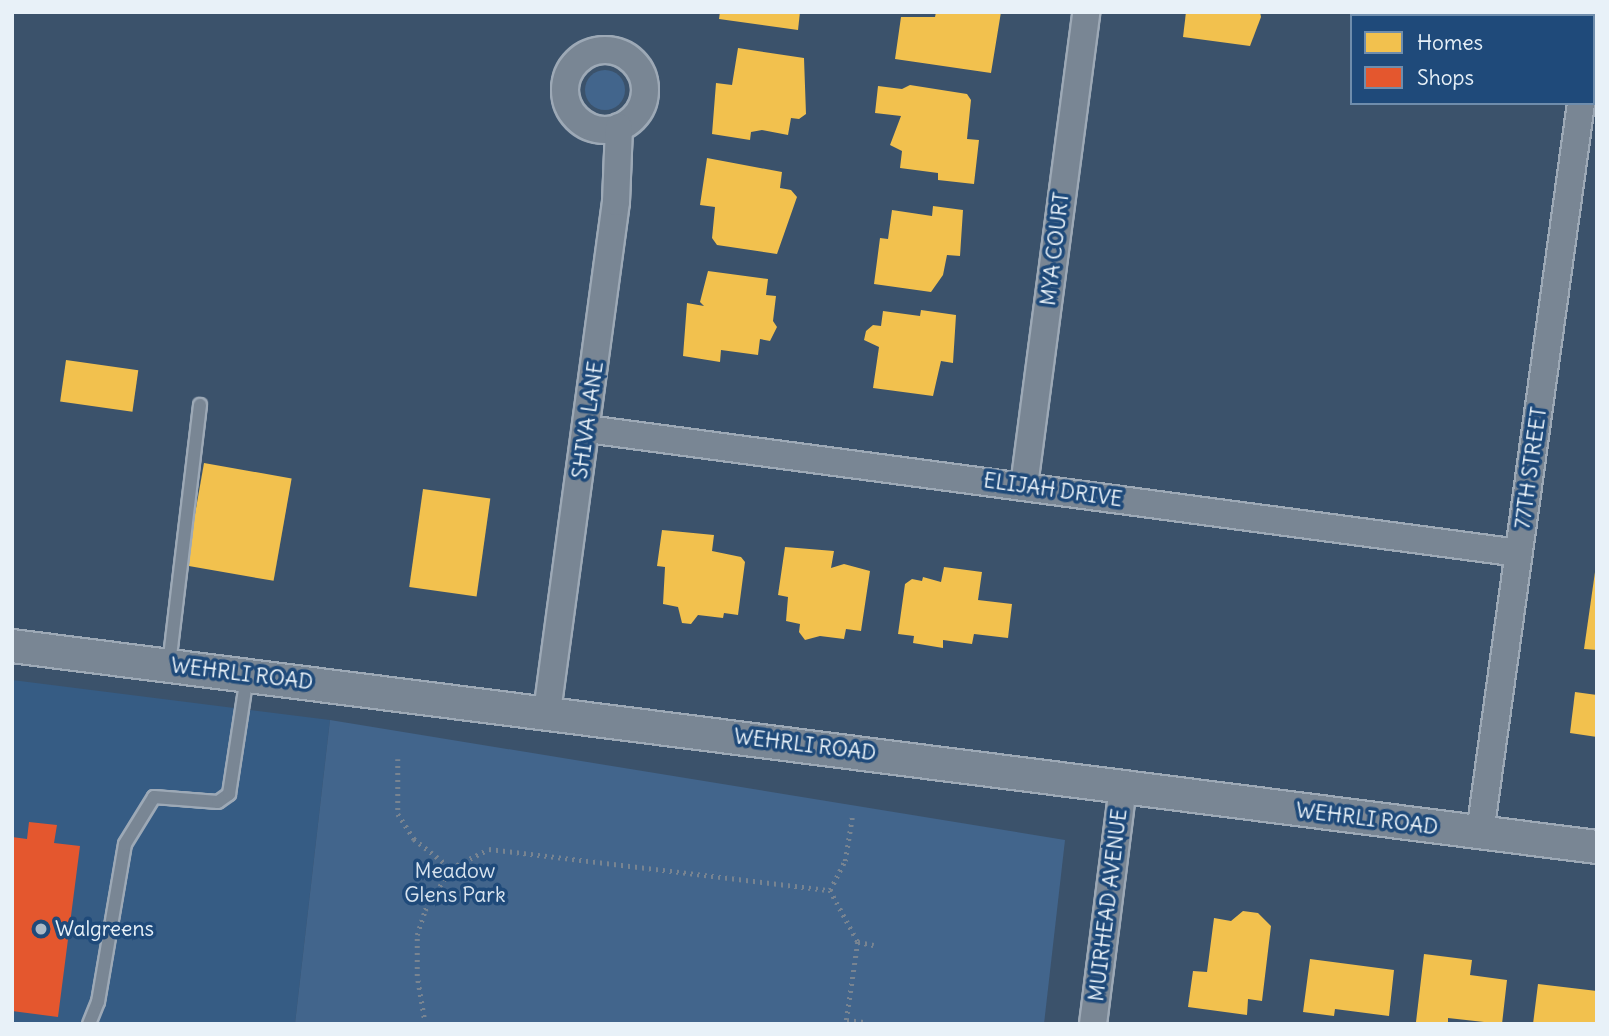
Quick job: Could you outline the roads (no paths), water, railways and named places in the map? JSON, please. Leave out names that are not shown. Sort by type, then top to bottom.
[{"type":"street","name":"MYA COURT","points":[[1024,486],[1086,12]]},
{"type":"street","name":"77TH STREET","points":[[1480,833],[1581,105]]},
{"type":"street","name":"SHIVA LANE","points":[[547,712],[616,202],[619,127]]},
{"type":"street","name":"ELIJAH DRIVE","points":[[587,429],[1519,553]]},
{"type":"street","name":"WEHRLI ROAD","points":[[12,646],[1597,847]]},
{"type":"street","name":"MUIRHEAD AVENUE","points":[[1093,1024],[1123,787]]},
{"type":"lane","points":[[169,665],[200,405]]},
{"type":"lane","points":[[89,1024],[99,1002],[125,844],[153,797],[218,802],[229,794],[247,675]]},
{"type":"place","name":"Walgreens","points":[[41,929]]},
{"type":"park label","name":"Meadow Glens Park","points":[[455,883]]}]
